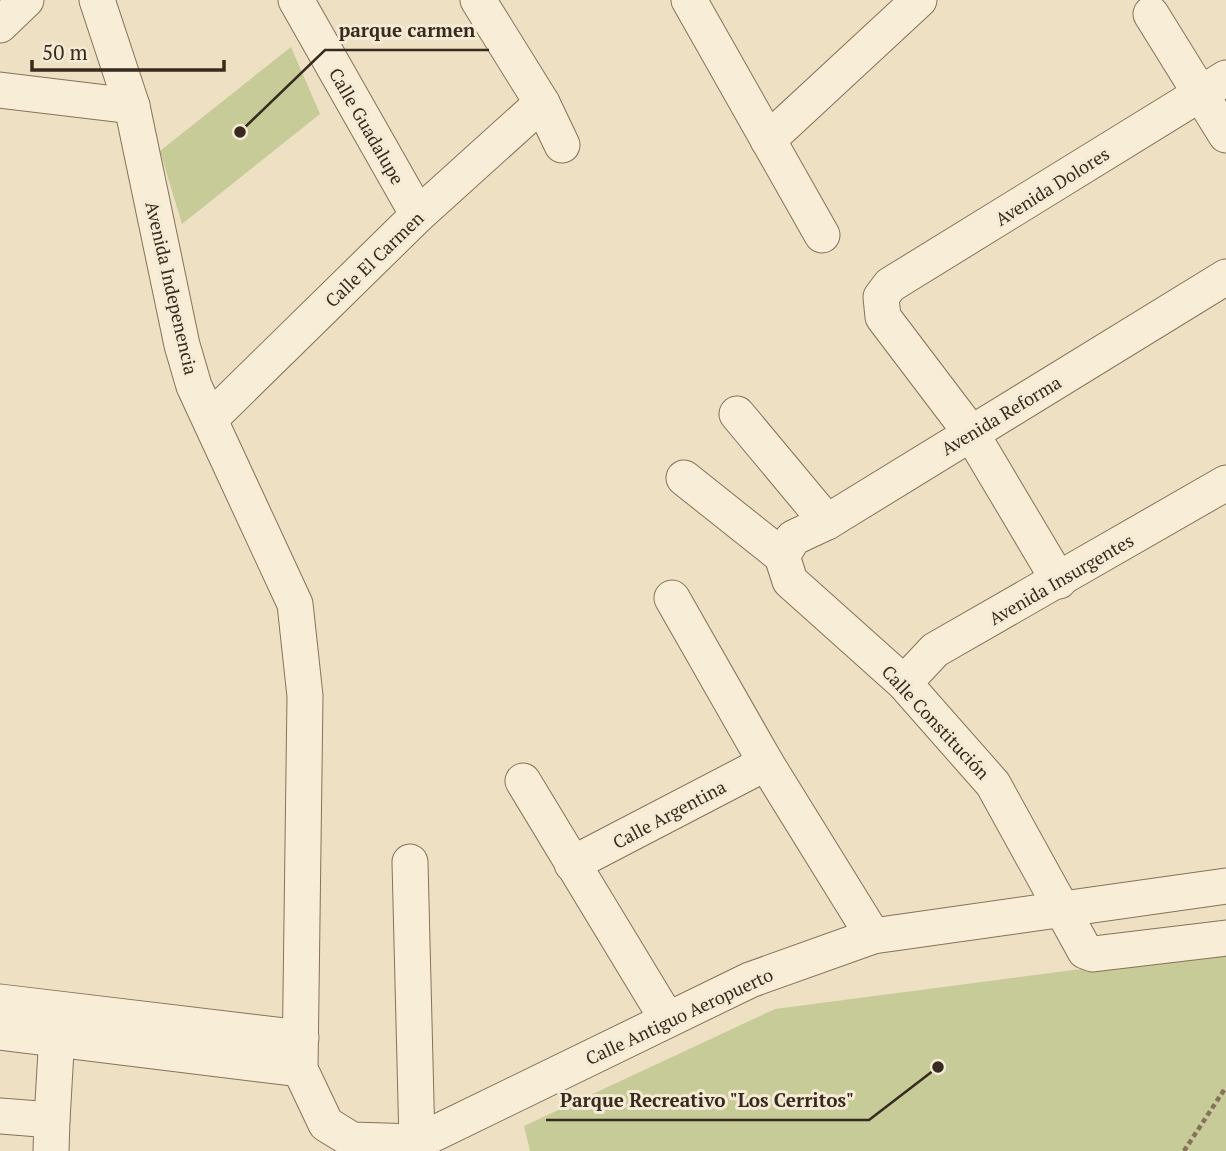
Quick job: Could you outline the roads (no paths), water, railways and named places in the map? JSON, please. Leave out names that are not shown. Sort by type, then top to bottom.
[{"type":"street","points":[[0,25],[26,0]]},
{"type":"street","name":"Avenida Indepenencia","points":[[97,0],[132,106],[182,345],[194,386],[295,604],[305,696],[301,1054]]},
{"type":"street","name":"Calle Guadalupe","points":[[296,0],[418,215]]},
{"type":"street","points":[[478,0],[542,103],[562,145]]},
{"type":"street","points":[[689,0],[822,235]]},
{"type":"street","points":[[768,140],[919,0]]},
{"type":"street","points":[[1151,15],[1213,86],[1226,135]]},
{"type":"street","name":"Avenida Dolores","points":[[971,433],[883,317],[881,297],[890,285],[1213,86]]},
{"type":"street","points":[[0,90],[132,106]]},
{"type":"street","name":"Calle El Carmen","points":[[211,418],[418,215],[542,103]]},
{"type":"street","name":"Avenida Reforma","points":[[782,556],[793,538],[827,522],[1226,277]]},
{"type":"street","points":[[737,414],[827,522]]},
{"type":"street","points":[[971,433],[1059,581]]},
{"type":"street","points":[[684,478],[782,556]]},
{"type":"street","name":"Avenida Insurgentes","points":[[904,683],[935,650],[1226,483]]},
{"type":"street","name":"Calle Constitución","points":[[782,556],[790,581],[904,683],[993,784],[1061,912],[1085,951],[1093,954],[1226,938]]},
{"type":"street","points":[[672,598],[766,763],[873,936]]},
{"type":"street","name":"Calle Argentina","points":[[572,864],[766,763]]},
{"type":"street","points":[[523,780],[667,1019]]},
{"type":"street","points":[[410,862],[417,1142]]},
{"type":"street","name":"Calle Antiguo Aeropuerto","points":[[301,1054],[326,1124],[352,1140],[417,1142],[750,981],[873,936],[1226,887]]},
{"type":"street","points":[[0,1003],[58,1024],[301,1054]]},
{"type":"street","points":[[0,1032],[58,1024]]},
{"type":"street","points":[[0,1116],[51,1136],[58,1024]]},
{"type":"place","name":"parque carmen","points":[[240,132]]},
{"type":"place","name":"Parque Recreativo \"Los Cerritos\"","points":[[938,1067]]}]
